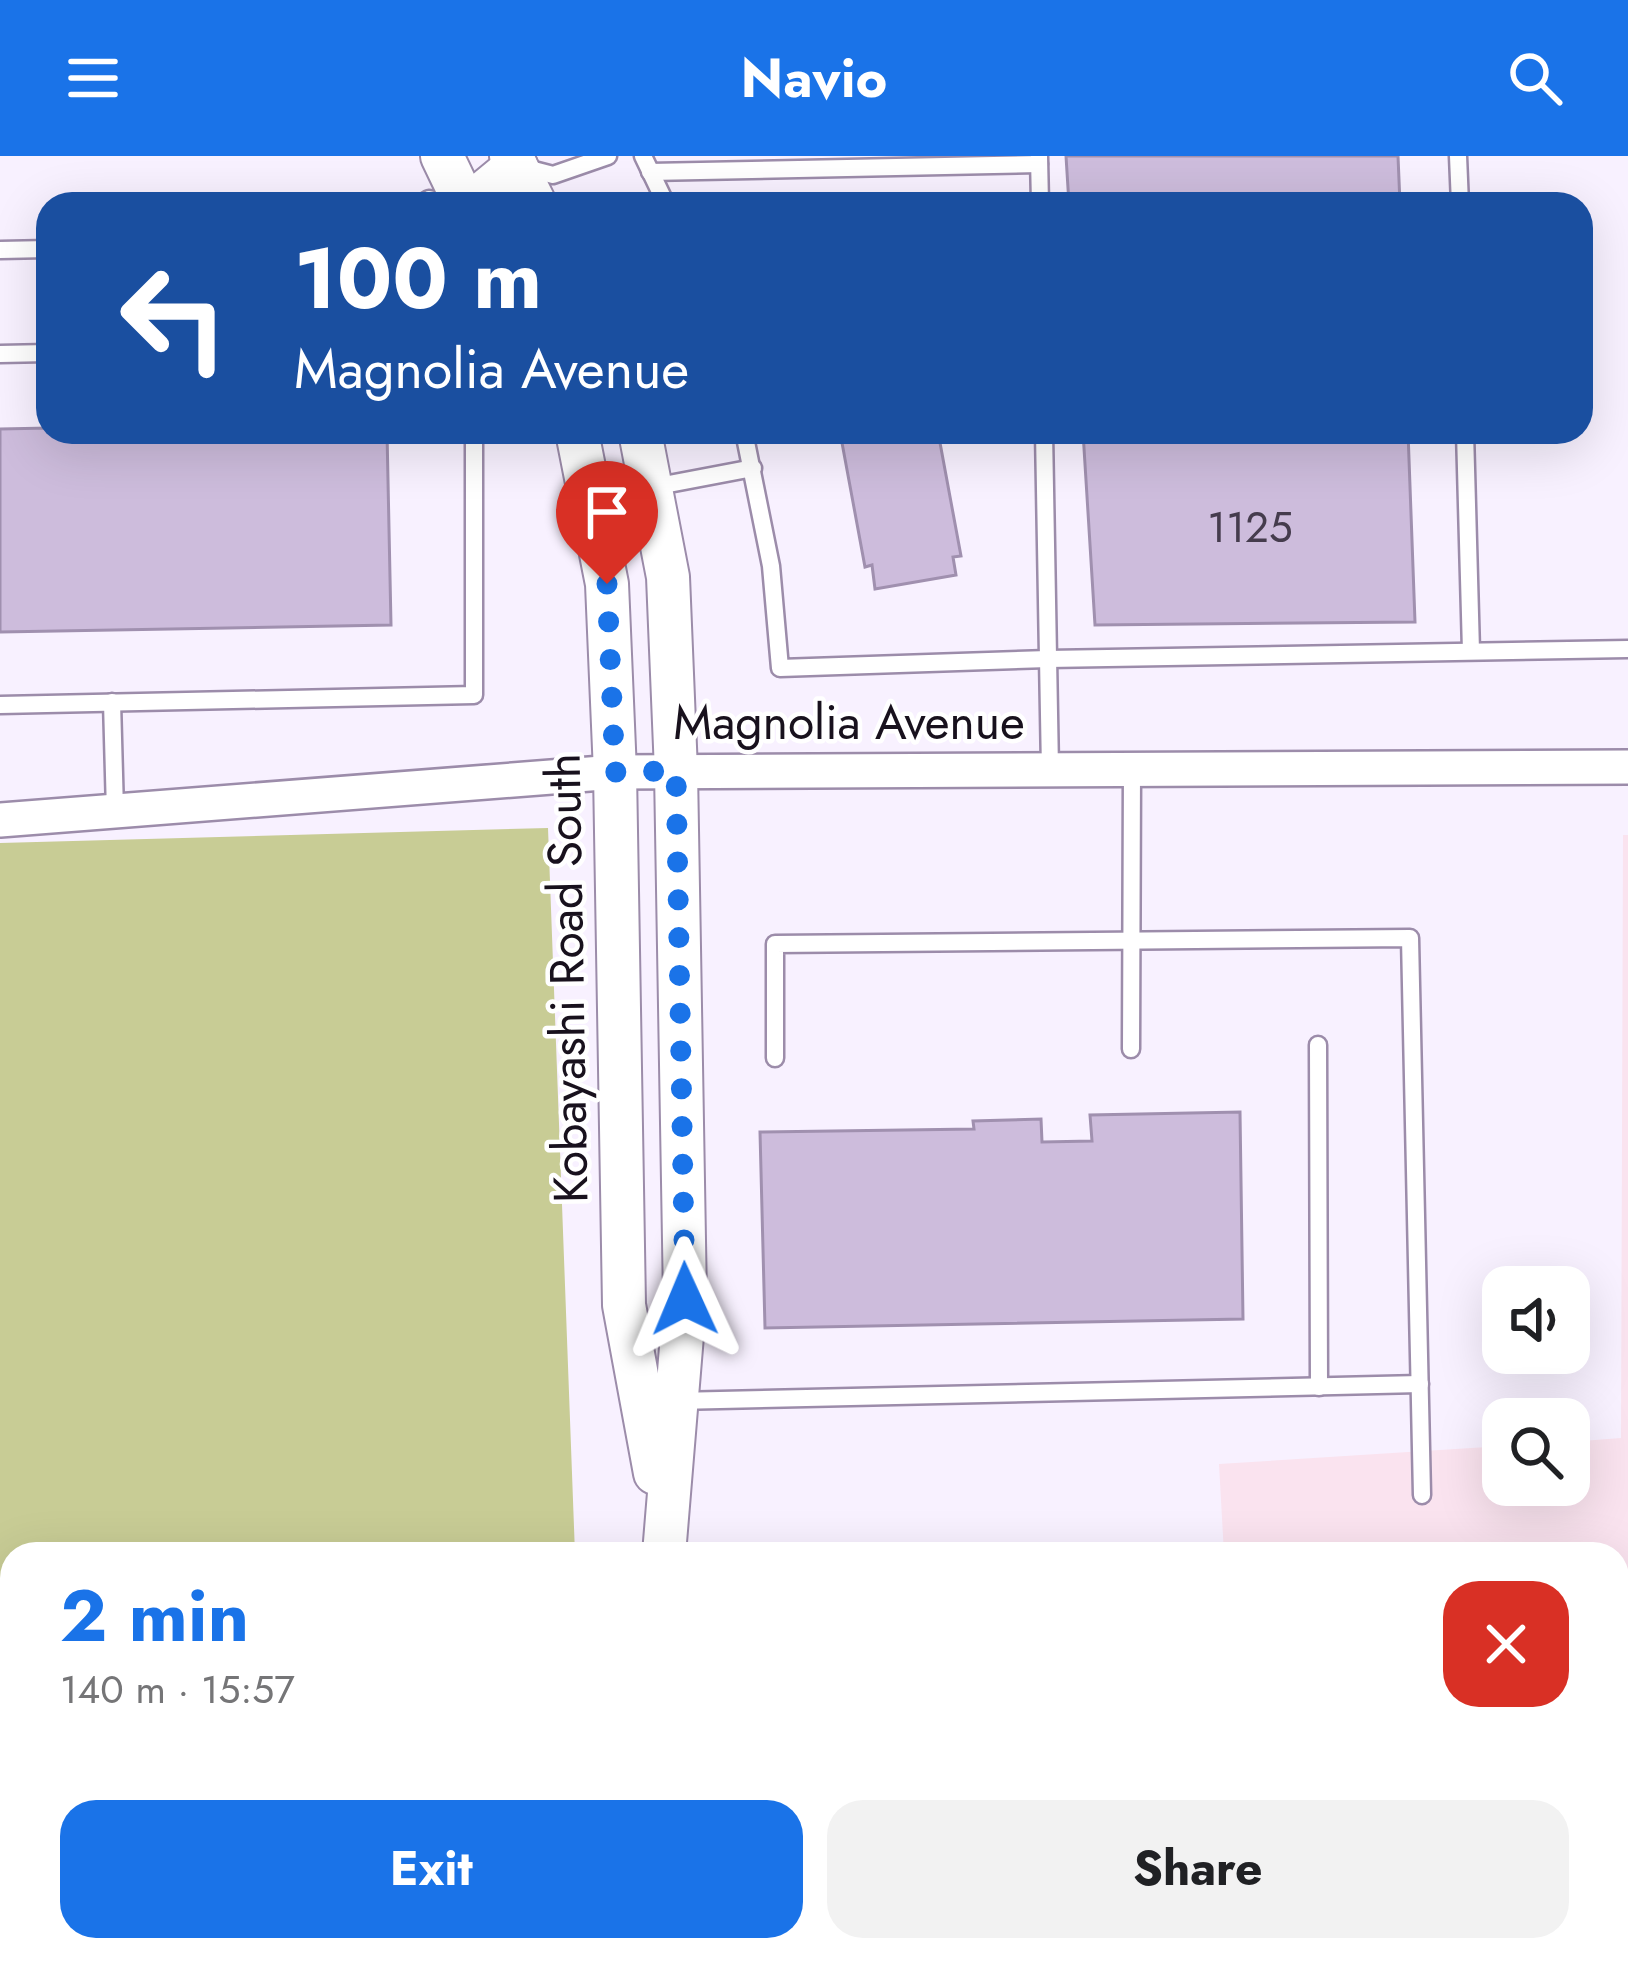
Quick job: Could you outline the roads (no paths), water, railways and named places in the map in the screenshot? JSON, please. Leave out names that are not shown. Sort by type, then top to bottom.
[{"type":"street","points":[[442,156],[462,192]]},
{"type":"street","points":[[481,192],[518,159],[530,192]]},
{"type":"street","name":"Kobayashi Road South","points":[[579,444],[607,584],[624,1305],[664,1538]]},
{"type":"street","name":"Kobayashi Road South","points":[[642,444],[668,577],[676,771],[685,1299],[664,1538]]},
{"type":"street","name":"Magnolia Avenue","points":[[0,820],[615,772],[1628,767]]},
{"type":"lane","points":[[518,159],[553,175],[608,156]]},
{"type":"lane","points":[[1458,156],[1460,192]]},
{"type":"lane","points":[[660,192],[646,164],[1039,160],[1040,192]]},
{"type":"lane","points":[[0,250],[36,248]]},
{"type":"lane","points":[[0,354],[36,353]]},
{"type":"lane","points":[[0,705],[473,695],[474,444]]},
{"type":"lane","points":[[747,444],[771,566],[780,668],[1628,649]]},
{"type":"lane","points":[[1044,444],[1050,770]]},
{"type":"lane","points":[[1466,444],[1471,651]]},
{"type":"lane","points":[[651,488],[752,468]]},
{"type":"lane","points":[[112,702],[116,811]]},
{"type":"lane","points":[[1131,1049],[1132,769]]},
{"type":"lane","points":[[775,1058],[775,944],[1410,938],[1422,1495]]},
{"type":"lane","points":[[1318,1046],[1319,1387]]},
{"type":"lane","points":[[675,1401],[1420,1384]]}]
